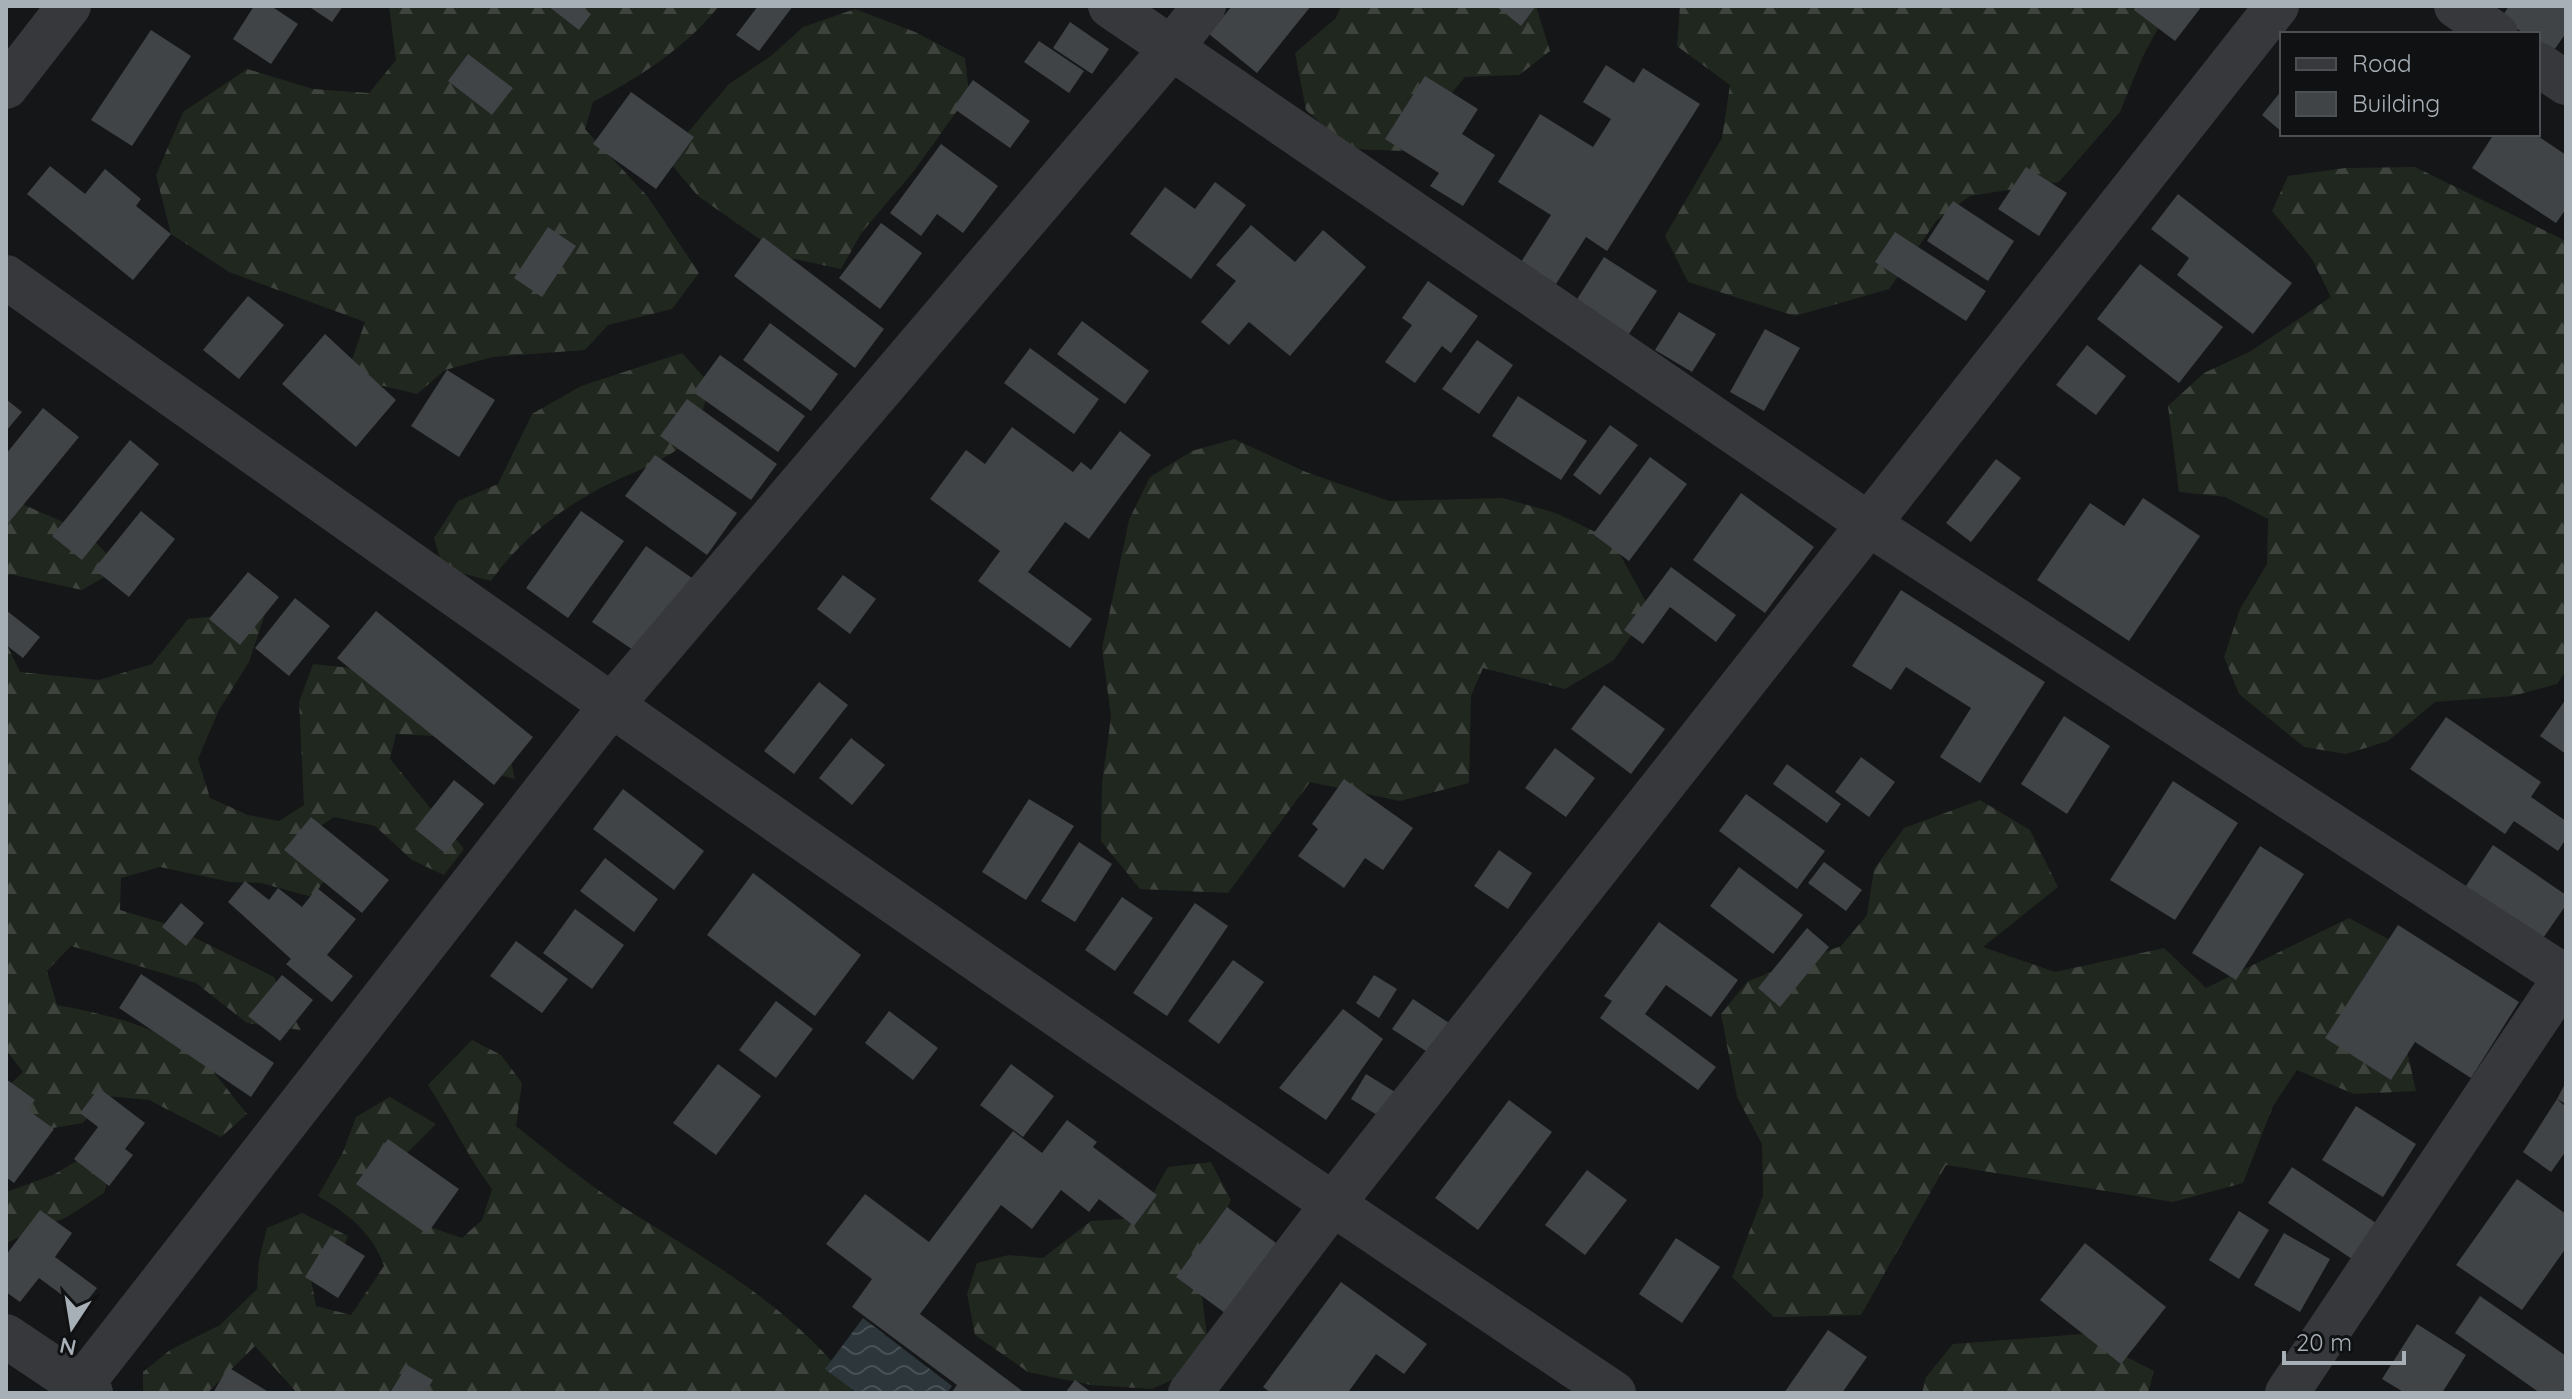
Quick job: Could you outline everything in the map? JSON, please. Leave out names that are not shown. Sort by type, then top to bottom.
[{"type":"street","points":[[6,87],[69,6]]},
{"type":"street","points":[[1110,6],[1867,523],[2566,976],[2287,1393]]},
{"type":"street","points":[[6,1336],[82,1391],[610,707],[1172,48],[1204,6]]},
{"type":"street","points":[[1190,1393],[1332,1205],[2277,6]]},
{"type":"street","points":[[2456,6],[2493,32]]},
{"type":"street","points":[[2540,65],[2566,83]]},
{"type":"street","points":[[6,277],[610,707],[1332,1205],[1614,1393]]},
{"type":"green space","points":[[389,6],[719,6],[691,36],[661,60],[593,102],[585,129],[648,197],[699,273],[672,309],[608,325],[585,350],[493,357],[445,370],[417,394],[346,377],[365,322],[229,272],[171,234],[156,175],[183,112],[247,69],[313,89],[369,93],[396,60]]},
{"type":"green space","points":[[1341,6],[1536,6],[1550,51],[1519,75],[1465,77],[1404,151],[1349,149],[1306,110],[1295,53],[1336,18]]},
{"type":"green space","points":[[1680,6],[2170,6],[2143,56],[2120,112],[2059,182],[1970,196],[1937,220],[1889,289],[1795,316],[1688,282],[1665,236],[1722,138],[1730,85],[1677,46]]},
{"type":"green space","points":[[855,9],[915,32],[965,58],[969,94],[914,171],[862,232],[841,269],[785,257],[698,196],[666,158],[729,84],[771,56],[803,27]]},
{"type":"green space","points":[[2415,167],[2566,241],[2566,671],[2557,684],[2513,696],[2435,702],[2388,741],[2346,754],[2304,747],[2239,694],[2224,657],[2240,609],[2267,564],[2268,519],[2225,497],[2179,492],[2168,406],[2204,373],[2251,351],[2331,297],[2312,259],[2272,211],[2288,176],[2345,168]]},
{"type":"green space","points":[[682,353],[710,384],[698,425],[683,445],[567,508],[526,541],[491,581],[443,568],[434,538],[458,501],[498,484],[532,414],[581,386]]},
{"type":"green space","points":[[1234,439],[1306,472],[1389,501],[1503,498],[1556,513],[1612,540],[1650,609],[1614,660],[1565,689],[1483,668],[1471,696],[1469,783],[1400,801],[1310,782],[1228,893],[1140,889],[1101,841],[1102,783],[1111,717],[1102,648],[1129,520],[1150,477],[1192,451]]},
{"type":"green space","points":[[6,492],[15,501],[86,532],[120,568],[82,590],[9,574],[6,582]]},
{"type":"green space","points":[[266,611],[249,662],[219,710],[198,759],[210,798],[248,815],[279,821],[304,805],[299,702],[313,664],[390,672],[508,747],[515,779],[475,769],[434,736],[396,734],[390,759],[464,849],[444,875],[412,860],[375,826],[334,817],[300,840],[333,870],[312,897],[261,883],[230,882],[160,867],[121,878],[120,910],[167,924],[274,977],[301,1030],[247,1023],[196,983],[71,946],[47,971],[57,1005],[119,1019],[179,1044],[212,1070],[247,1114],[221,1137],[149,1100],[105,1096],[83,1123],[35,1131],[6,1088],[23,1072],[6,1050],[6,643],[20,672],[99,680],[152,664],[188,619]]},
{"type":"green space","points":[[1980,800],[2030,830],[2058,887],[1983,947],[2055,972],[2164,948],[2206,988],[2349,918],[2412,952],[2405,1042],[2416,1091],[2354,1094],[2297,1070],[2273,1106],[2243,1183],[2173,1202],[1946,1165],[1861,1315],[1774,1317],[1732,1277],[1763,1196],[1762,1144],[1737,1097],[1721,1014],[1748,981],[1841,946],[1867,915],[1874,869],[1904,828]]},
{"type":"green space","points":[[472,1040],[501,1055],[522,1083],[516,1126],[604,1194],[724,1271],[780,1312],[831,1360],[854,1388],[850,1393],[297,1393],[255,1346],[207,1393],[143,1393],[143,1372],[170,1350],[220,1325],[257,1289],[259,1260],[267,1228],[302,1213],[348,1236],[334,1271],[311,1279],[316,1306],[351,1315],[384,1266],[365,1233],[339,1209],[318,1196],[343,1152],[356,1117],[390,1097],[436,1124],[394,1166],[427,1226],[462,1238],[482,1220],[492,1189],[428,1085]]},
{"type":"green space","points":[[87,1155],[112,1166],[104,1193],[67,1217],[6,1243],[6,1192],[53,1175]]},
{"type":"green space","points":[[1211,1162],[1231,1200],[1199,1273],[1208,1342],[1187,1373],[1152,1389],[1091,1385],[1028,1372],[975,1335],[967,1294],[977,1263],[1009,1255],[1043,1258],[1091,1221],[1139,1218],[1168,1167]]},
{"type":"green space","points":[[2082,1334],[2154,1371],[2148,1393],[1922,1393],[1926,1377],[1953,1344]]},
{"type":"water","points":[[863,1318],[952,1386],[947,1393],[857,1393],[825,1369]]},
{"type":"building","points":[[254,6],[271,6],[298,24],[271,64],[233,39]]},
{"type":"building","points":[[308,6],[343,6],[332,22]]},
{"type":"building","points":[[548,6],[580,6],[591,14],[579,30]]},
{"type":"building","points":[[758,6],[793,6],[759,51],[736,35]]},
{"type":"building","points":[[1232,6],[1311,6],[1257,73],[1209,34]]},
{"type":"building","points":[[1496,6],[1536,6],[1521,26]]},
{"type":"building","points":[[2136,6],[2202,6],[2175,41],[2134,10]]},
{"type":"building","points":[[2509,6],[2566,6],[2566,33],[2552,53],[2540,44],[2540,32],[2522,32],[2501,18]]},
{"type":"building","points":[[1070,22],[1109,49],[1092,74],[1053,48]]},
{"type":"building","points":[[151,30],[191,56],[132,146],[91,120]]},
{"type":"building","points":[[1039,41],[1084,71],[1069,93],[1024,62]]},
{"type":"building","points":[[468,54],[513,88],[492,115],[448,81]]},
{"type":"building","points":[[1606,65],[1634,83],[1643,68],[1700,104],[1607,251],[1586,237],[1556,284],[1521,262],[1551,215],[1498,182],[1540,114],[1593,147],[1611,119],[1583,102]]},
{"type":"building","points":[[1425,76],[1478,109],[1462,134],[1495,155],[1463,206],[1430,186],[1439,173],[1385,139]]},
{"type":"building","points":[[973,80],[1030,121],[1010,148],[953,108]]},
{"type":"building","points":[[631,92],[694,137],[656,189],[593,144]]},
{"type":"building","points":[[2280,92],[2280,130],[2262,115]]},
{"type":"building","points":[[2493,136],[2538,136],[2566,155],[2566,209],[2556,223],[2472,168]]},
{"type":"building","points":[[941,144],[998,186],[963,233],[937,214],[921,236],[890,213]]},
{"type":"building","points":[[50,166],[85,194],[105,169],[141,199],[136,206],[171,234],[133,280],[27,194]]},
{"type":"building","points":[[2026,167],[2067,193],[2039,236],[1998,209]]},
{"type":"building","points":[[1215,182],[1246,205],[1191,279],[1130,234],[1165,187],[1195,209]]},
{"type":"building","points":[[2178,194],[2292,283],[2253,334],[2177,275],[2189,258],[2151,229]]},
{"type":"building","points":[[1953,201],[2014,241],[1988,281],[1927,241]]},
{"type":"building","points":[[881,223],[922,253],[880,309],[839,278]]},
{"type":"building","points":[[1251,225],[1295,262],[1323,230],[1366,267],[1290,356],[1249,322],[1229,345],[1201,322],[1236,281],[1216,265]]},
{"type":"building","points":[[548,227],[576,246],[542,297],[514,278]]},
{"type":"building","points":[[1895,232],[1986,291],[1966,321],[1875,262]]},
{"type":"building","points":[[763,237],[884,329],[855,368],[734,276]]},
{"type":"building","points":[[1604,257],[1657,291],[1625,340],[1572,307]]},
{"type":"building","points":[[2140,264],[2223,327],[2179,383],[2097,319]]},
{"type":"building","points":[[1428,281],[1478,316],[1451,353],[1442,346],[1415,383],[1385,362],[1412,325],[1402,318]]},
{"type":"building","points":[[248,296],[284,325],[239,379],[203,350]]},
{"type":"building","points":[[1679,312],[1716,334],[1692,372],[1655,350]]},
{"type":"building","points":[[1082,321],[1149,371],[1125,404],[1057,354]]},
{"type":"building","points":[[770,323],[838,374],[811,411],[743,360]]},
{"type":"building","points":[[1765,329],[1800,348],[1764,411],[1730,392]]},
{"type":"building","points":[[325,334],[396,400],[356,447],[282,384]]},
{"type":"building","points":[[1477,340],[1513,365],[1479,414],[1442,389]]},
{"type":"building","points":[[2087,345],[2126,376],[2096,415],[2056,385]]},
{"type":"building","points":[[1030,348],[1099,399],[1074,434],[1004,383]]},
{"type":"building","points":[[720,355],[805,416],[778,452],[693,392]]},
{"type":"building","points":[[447,370],[495,400],[459,457],[411,426]]},
{"type":"building","points":[[1518,396],[1587,441],[1561,480],[1492,436]]},
{"type":"building","points":[[6,399],[22,412],[6,431]]},
{"type":"building","points":[[687,399],[777,464],[751,500],[660,436]]},
{"type":"building","points":[[43,408],[79,437],[6,526],[6,454]]},
{"type":"building","points":[[1610,425],[1638,445],[1600,495],[1573,475]]},
{"type":"building","points":[[1012,427],[1073,472],[1081,462],[1091,470],[1120,431],[1151,455],[1089,539],[1065,522],[1028,572],[1092,619],[1070,648],[978,581],[1000,551],[930,499],[966,450],[985,464]]},
{"type":"building","points":[[130,440],[159,464],[82,560],[52,536]]},
{"type":"building","points":[[655,455],[737,513],[707,555],[625,496]]},
{"type":"building","points":[[1650,457],[1687,484],[1629,561],[1593,534]]},
{"type":"building","points":[[1996,459],[2021,478],[1971,542],[1946,523]]},
{"type":"building","points":[[1741,493],[1814,547],[1765,613],[1693,560]]},
{"type":"building","points":[[2143,498],[2200,536],[2129,641],[2037,580],[2090,503],[2124,526]]},
{"type":"building","points":[[141,511],[175,539],[129,597],[94,569]]},
{"type":"building","points":[[581,511],[624,541],[568,618],[526,588]]},
{"type":"building","points":[[646,546],[692,578],[639,654],[592,622]]},
{"type":"building","points":[[1671,567],[1736,615],[1716,642],[1670,607],[1643,644],[1624,630]]},
{"type":"building","points":[[248,572],[279,597],[240,645],[209,619]]},
{"type":"building","points":[[843,575],[876,599],[850,634],[817,609]]},
{"type":"building","points":[[1901,590],[2045,682],[1980,783],[1940,757],[1971,708],[1906,667],[1891,690],[1852,666]]},
{"type":"building","points":[[295,598],[330,626],[289,676],[255,648]]},
{"type":"building","points":[[6,610],[40,637],[23,658],[6,645]]},
{"type":"building","points":[[376,611],[533,737],[494,785],[337,658]]},
{"type":"building","points":[[819,682],[848,705],[794,774],[764,751]]},
{"type":"building","points":[[1604,685],[1665,729],[1631,774],[1571,729]]},
{"type":"building","points":[[2566,699],[2566,754],[2540,736]]},
{"type":"building","points":[[2064,716],[2110,746],[2067,814],[2021,784]]},
{"type":"building","points":[[2446,717],[2541,782],[2531,797],[2566,821],[2566,839],[2558,851],[2514,821],[2505,834],[2410,769]]},
{"type":"building","points":[[851,738],[885,765],[852,805],[819,778]]},
{"type":"building","points":[[1555,748],[1595,778],[1566,817],[1525,788]]},
{"type":"building","points":[[1861,757],[1895,782],[1869,817],[1835,792]]},
{"type":"building","points":[[1787,764],[1841,804],[1827,823],[1773,784]]},
{"type":"building","points":[[1344,779],[1413,828],[1383,870],[1365,858],[1344,888],[1298,856],[1318,829],[1312,824]]},
{"type":"building","points":[[454,780],[484,804],[445,853],[415,829]]},
{"type":"building","points":[[2173,781],[2238,823],[2175,920],[2110,880]]},
{"type":"building","points":[[623,789],[704,851],[674,890],[593,829]]},
{"type":"building","points":[[1746,794],[1825,851],[1797,889],[1719,831]]},
{"type":"building","points":[[1029,799],[1074,826],[1026,900],[982,872]]},
{"type":"building","points":[[311,817],[389,880],[362,913],[284,850]]},
{"type":"building","points":[[1079,842],[1112,864],[1075,922],[1041,901]]},
{"type":"building","points":[[2493,845],[2566,895],[2566,905],[2541,941],[2464,889]]},
{"type":"building","points":[[2260,846],[2304,874],[2236,980],[2192,953]]},
{"type":"building","points":[[1499,850],[1532,873],[1508,909],[1474,886]]},
{"type":"building","points":[[605,858],[658,899],[634,932],[580,891]]},
{"type":"building","points":[[1824,862],[1862,890],[1846,911],[1808,883]]},
{"type":"building","points":[[1739,867],[1803,915],[1773,954],[1710,906]]},
{"type":"building","points":[[753,873],[861,955],[815,1016],[707,935]]},
{"type":"building","points":[[245,881],[269,900],[278,888],[302,907],[317,888],[356,919],[327,955],[353,976],[332,1002],[286,964],[291,959],[228,902]]},
{"type":"building","points":[[1122,897],[1153,918],[1115,971],[1085,950]]},
{"type":"building","points":[[181,903],[204,923],[186,946],[162,927]]},
{"type":"building","points":[[1195,903],[1228,926],[1167,1016],[1133,993]]},
{"type":"building","points":[[575,909],[624,945],[592,989],[543,953]]},
{"type":"building","points":[[1659,922],[1738,980],[1711,1017],[1666,985],[1645,1014],[1716,1067],[1698,1090],[1600,1018],[1612,1001],[1604,996]]},
{"type":"building","points":[[2398,925],[2519,1002],[2471,1078],[2415,1042],[2391,1080],[2325,1038]]},
{"type":"building","points":[[1807,928],[1829,947],[1780,1007],[1758,988]]},
{"type":"building","points":[[516,941],[568,979],[542,1013],[490,976]]},
{"type":"building","points":[[1233,960],[1264,982],[1219,1044],[1188,1021]]},
{"type":"building","points":[[141,974],[274,1063],[251,1097],[119,1008]]},
{"type":"building","points":[[282,975],[313,1000],[280,1041],[248,1016]]},
{"type":"building","points":[[1374,975],[1397,989],[1379,1018],[1356,1003]]},
{"type":"building","points":[[1413,999],[1452,1025],[1432,1055],[1392,1029]]},
{"type":"building","points":[[776,1001],[813,1029],[776,1078],[739,1050]]},
{"type":"building","points":[[1343,1009],[1383,1039],[1326,1120],[1279,1088]]},
{"type":"building","points":[[889,1011],[938,1048],[913,1080],[865,1043]]},
{"type":"building","points":[[718,1064],[761,1096],[716,1155],[673,1123]]},
{"type":"building","points":[[1011,1064],[1054,1096],[1023,1137],[980,1105]]},
{"type":"building","points":[[1366,1074],[1403,1097],[1387,1121],[1351,1099]]},
{"type":"building","points":[[6,1079],[35,1100],[28,1110],[54,1129],[14,1183],[6,1177]]},
{"type":"building","points":[[2566,1082],[2566,1104],[2557,1099]]},
{"type":"building","points":[[99,1088],[145,1123],[125,1149],[133,1155],[109,1186],[74,1159],[98,1127],[80,1113]]},
{"type":"building","points":[[2557,1099],[2566,1107],[2566,1151],[2551,1172],[2523,1152]]},
{"type":"building","points":[[1509,1100],[1552,1132],[1478,1230],[1435,1198]]},
{"type":"building","points":[[2356,1106],[2416,1144],[2383,1197],[2322,1160]]},
{"type":"building","points":[[1067,1120],[1097,1142],[1093,1147],[1157,1195],[1134,1226],[1099,1199],[1089,1212],[1061,1190],[1032,1229],[1001,1205],[920,1314],[1025,1393],[951,1393],[957,1385],[852,1307],[872,1279],[826,1244],[865,1194],[929,1242],[1013,1131],[1042,1153]]},
{"type":"building","points":[[388,1139],[459,1189],[427,1234],[356,1184]]},
{"type":"building","points":[[2292,1167],[2379,1225],[2355,1261],[2268,1203]]},
{"type":"building","points":[[1587,1170],[1627,1200],[1585,1255],[1545,1225]]},
{"type":"building","points":[[2517,1179],[2566,1214],[2566,1248],[2522,1310],[2456,1265]]},
{"type":"building","points":[[1227,1207],[1276,1243],[1225,1313],[1176,1277]]},
{"type":"building","points":[[40,1210],[72,1233],[55,1257],[97,1288],[81,1309],[39,1278],[20,1302],[6,1292],[6,1255]]},
{"type":"building","points":[[2239,1211],[2269,1230],[2239,1279],[2209,1260]]},
{"type":"building","points":[[2284,1233],[2330,1259],[2300,1312],[2254,1285]]},
{"type":"building","points":[[331,1235],[365,1256],[338,1298],[305,1277]]},
{"type":"building","points":[[1676,1238],[1720,1267],[1682,1323],[1639,1294]]},
{"type":"building","points":[[2085,1243],[2166,1307],[2121,1364],[2040,1300]]},
{"type":"building","points":[[1341,1282],[1427,1344],[1404,1374],[1376,1354],[1349,1391],[1353,1393],[1271,1393],[1263,1387]]},
{"type":"building","points":[[2480,1296],[2566,1356],[2566,1393],[2540,1393],[2455,1333]]},
{"type":"building","points":[[2417,1324],[2466,1355],[2442,1393],[2405,1393],[2382,1379]]},
{"type":"building","points":[[1828,1330],[1867,1357],[1842,1393],[1784,1393]]},
{"type":"building","points":[[407,1365],[433,1380],[425,1393],[390,1393]]},
{"type":"building","points":[[228,1367],[267,1391],[266,1393],[213,1393]]},
{"type":"building","points":[[1075,1380],[1092,1393],[1065,1393]]}]
